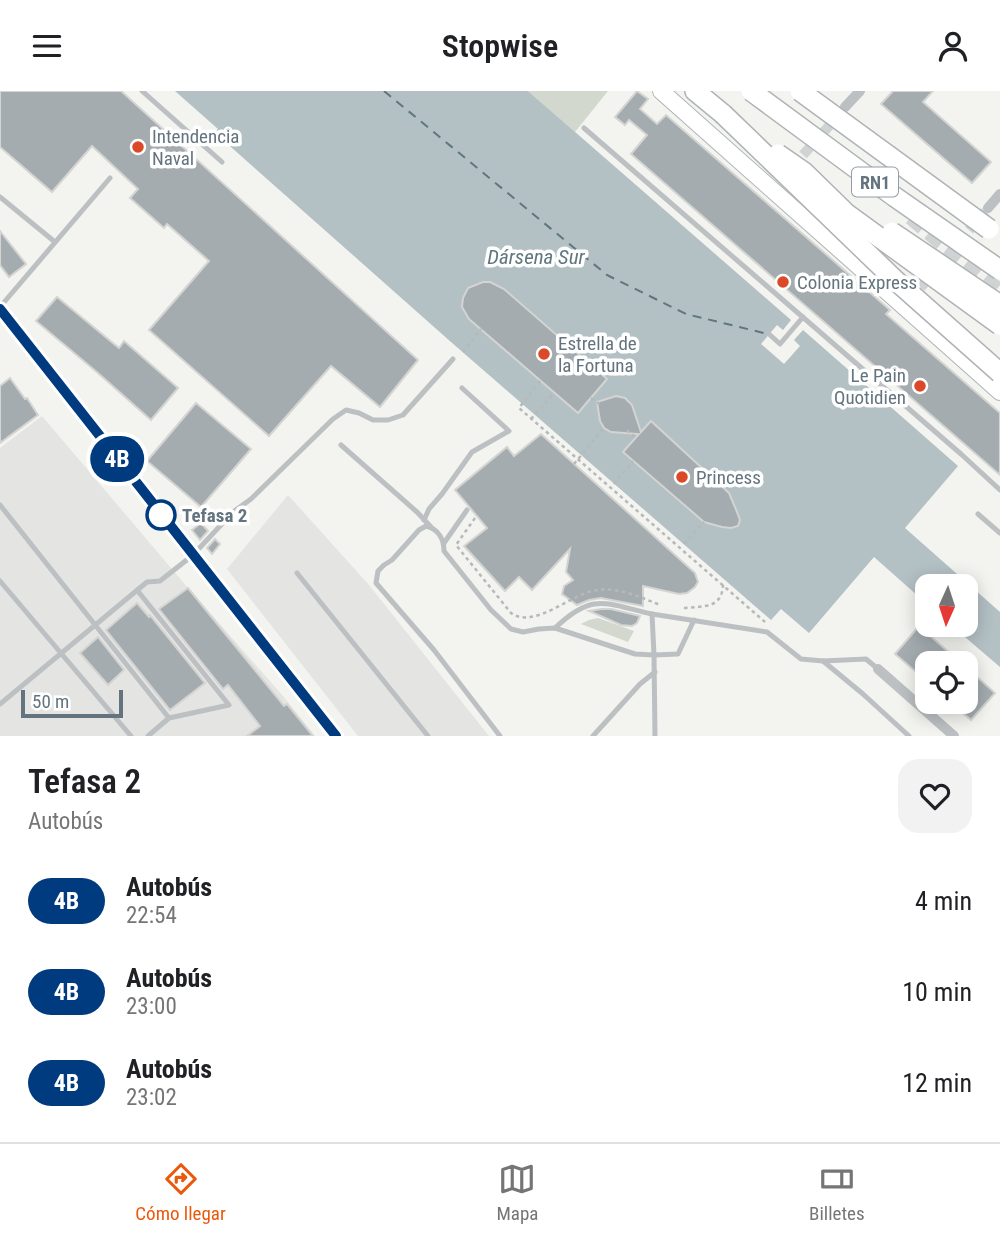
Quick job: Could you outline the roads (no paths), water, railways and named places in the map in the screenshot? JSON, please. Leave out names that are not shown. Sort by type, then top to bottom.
[{"type":"highway","name":"RN1","points":[[695,91],[804,172],[848,214],[1000,325]]},
{"type":"highway","name":"RN1","points":[[751,91],[895,197],[1000,269]]},
{"type":"highway","points":[[800,91],[995,233]]},
{"type":"highway","points":[[723,114],[894,279],[1000,373]]},
{"type":"highway","points":[[804,172],[1000,305]]},
{"type":"main road","points":[[661,91],[1000,392]]},
{"type":"street","points":[[845,107],[860,91]]},
{"type":"street","points":[[988,208],[1000,194]]},
{"type":"street","points":[[0,308],[336,736]]},
{"type":"street","points":[[878,669],[954,736]]},
{"type":"lane","points":[[142,91],[222,162]]},
{"type":"lane","points":[[584,128],[1000,490]]},
{"type":"lane","points":[[0,308],[110,178]]},
{"type":"lane","points":[[0,197],[55,242]]},
{"type":"lane","points":[[769,334],[780,344],[803,317]]},
{"type":"lane","points":[[0,704],[147,582],[160,581],[193,555],[233,512],[251,499],[333,419],[346,410],[373,420],[388,420],[403,415],[453,359]]},
{"type":"lane","points":[[424,520],[429,509],[472,452],[509,431],[462,388]]},
{"type":"lane","points":[[341,445],[440,535],[444,551],[491,610],[511,629],[523,632],[555,628],[635,654],[678,654],[695,620]]},
{"type":"lane","points":[[0,505],[169,718]]},
{"type":"lane","points":[[444,543],[467,510]]},
{"type":"lane","points":[[978,514],[1000,533]]},
{"type":"lane","points":[[431,527],[426,526],[419,530],[392,560],[378,571],[376,583],[434,650],[500,736]]},
{"type":"lane","points":[[297,573],[428,736]]},
{"type":"lane","points":[[0,581],[131,736]]},
{"type":"lane","points":[[137,590],[229,705],[169,718],[148,736]]},
{"type":"lane","points":[[555,628],[582,607],[605,602],[652,614],[767,632],[801,659],[866,659],[878,669]]},
{"type":"lane","points":[[652,614],[655,736]]},
{"type":"lane","points":[[823,661],[909,736]]},
{"type":"lane","points":[[593,736],[640,684],[655,672]]},
{"type":"water","name":"Dársena Sur","points":[[175,91],[528,91],[791,320],[783,330],[777,325],[761,344],[784,364],[800,346],[794,340],[803,330],[958,466],[905,528],[957,574],[915,574],[915,593],[874,557],[809,633],[781,609],[771,620],[231,147],[216,131],[218,129]]},
{"type":"water","name":"Dársena Sur","points":[[978,593],[1000,612],[1000,667],[965,637],[978,637]]},
{"type":"tunnel","points":[[793,166],[838,116]]},
{"type":"tunnel","points":[[911,299],[988,208]]},
{"type":"tunnel","points":[[911,217],[1000,292]]},
{"type":"place","name":"Intendencia Naval","points":[[138,147]]},
{"type":"place","name":"Colonia Express","points":[[783,282]]},
{"type":"place","name":"Estrella de la Fortuna","points":[[544,354]]},
{"type":"place","name":"Le Pain Quotidien","points":[[920,386]]},
{"type":"place","name":"Princess","points":[[682,477]]},
{"type":"place","name":"Tefasa 2","points":[[161,515]]}]
